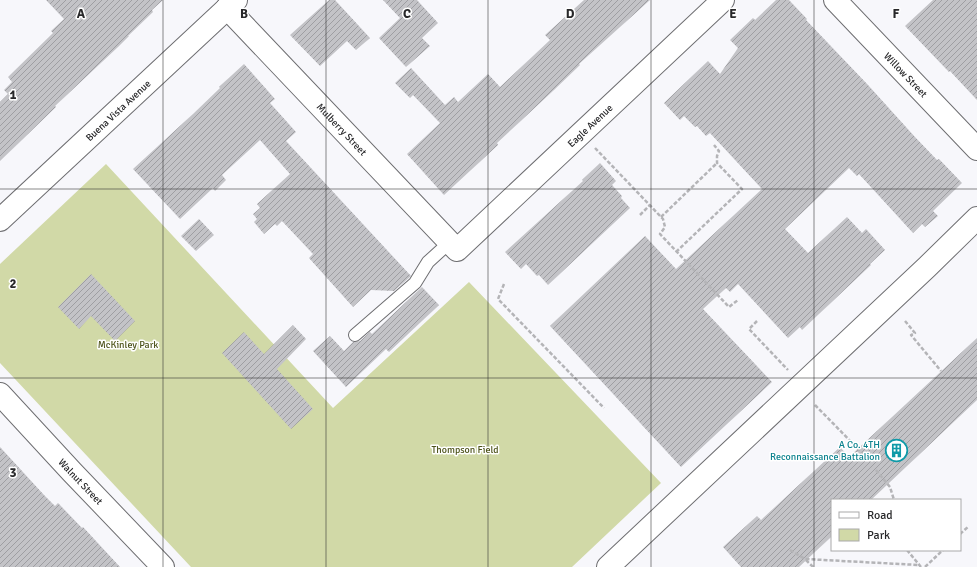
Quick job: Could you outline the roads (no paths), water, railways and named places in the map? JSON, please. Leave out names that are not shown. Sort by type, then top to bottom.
[{"type":"street","name":"Eagle Avenue","points":[[453,246],[581,133],[723,0]]},
{"type":"street","name":"Willow Street","points":[[835,0],[977,148]]},
{"type":"street","name":"Buena Vista Avenue","points":[[0,220],[232,4]]},
{"type":"street","name":"Mulberry Street","points":[[232,4],[453,246]]},
{"type":"street","points":[[608,567],[927,267],[977,218]]},
{"type":"street","name":"Walnut Street","points":[[0,394],[163,567]]},
{"type":"lane","points":[[355,335],[415,283],[428,262],[453,246]]},
{"type":"place","name":"A Co. 4TH Reconnaissance Battalion","points":[[896,450]]},
{"type":"park label","name":"McKinley Park","points":[[128,344]]},
{"type":"park label","name":"Thompson Field","points":[[465,449]]}]
